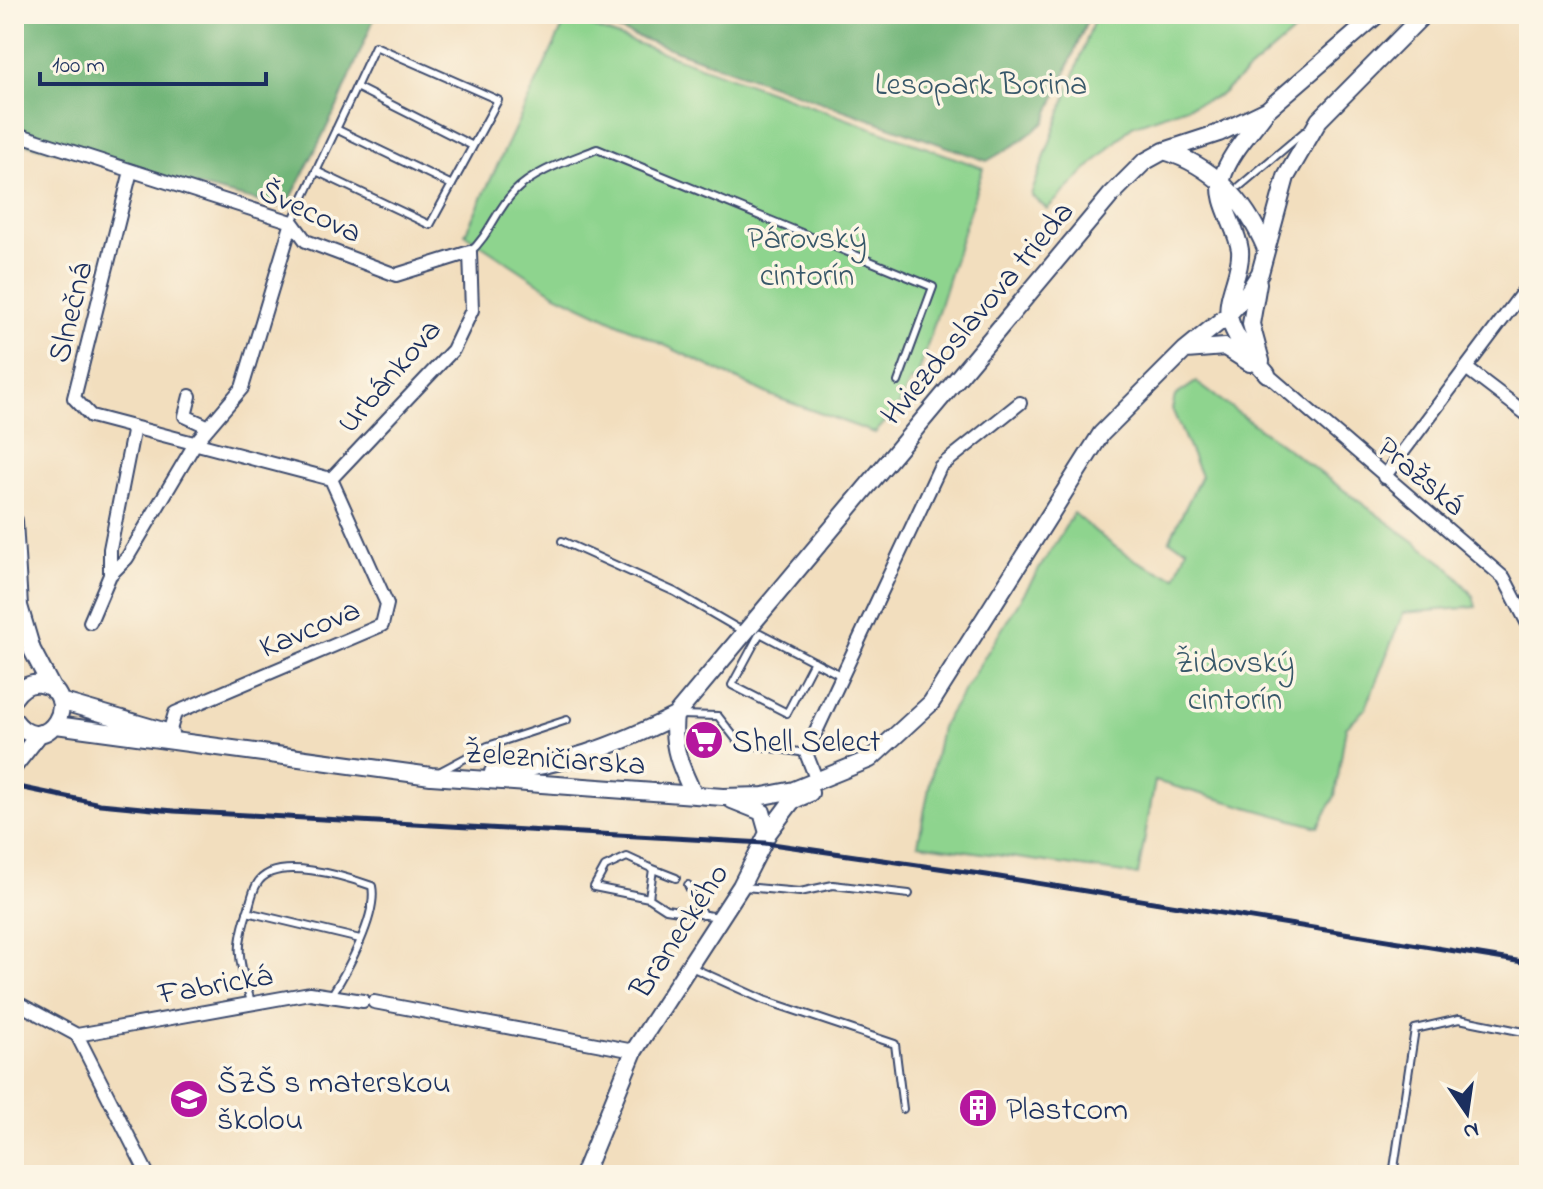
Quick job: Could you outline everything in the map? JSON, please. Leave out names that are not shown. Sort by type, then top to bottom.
[{"type":"street","name":"Hviezdoslavova trieda","points":[[675,716],[1111,195],[1144,162],[1164,151],[1219,133],[1267,110],[1378,14]]},
{"type":"street","points":[[1267,374],[1251,324],[1260,273],[1286,177],[1319,120],[1424,14]]},
{"type":"street","points":[[1267,110],[1229,162],[1221,181],[1222,197],[1235,227],[1241,254],[1228,315],[1238,341],[1267,374]]},
{"type":"street","points":[[14,133],[131,171]]},
{"type":"street","points":[[1164,151],[1191,159],[1221,181],[1255,224],[1266,249]]},
{"type":"street","name":"Švecova","points":[[131,171],[292,222],[306,241],[396,275],[470,252]]},
{"type":"street","name":"Slnečná","points":[[131,171],[74,398],[91,416],[331,479]]},
{"type":"street","points":[[90,622],[110,575],[127,558],[196,442],[242,388],[292,222]]},
{"type":"street","name":"Urbánkova","points":[[331,479],[453,350],[472,310],[470,252]]},
{"type":"street","points":[[1020,403],[940,467],[806,753],[817,781],[870,759],[931,703],[1101,434],[1185,350],[1228,315],[1260,273]]},
{"type":"street","points":[[1384,477],[1529,284]]},
{"type":"street","points":[[1185,350],[1225,347],[1267,374]]},
{"type":"street","points":[[1466,368],[1529,416]]},
{"type":"street","name":"Pražská","points":[[1267,374],[1504,578],[1529,626]]},
{"type":"street","points":[[190,396],[185,416],[209,427]]},
{"type":"street","points":[[110,575],[110,549],[134,427]]},
{"type":"street","name":"Kavcova","points":[[169,733],[175,713],[382,625],[387,604],[331,479]]},
{"type":"street","points":[[14,521],[19,606],[32,650],[57,696],[61,714],[56,725],[40,733],[15,763]]},
{"type":"street","points":[[18,693],[32,650]]},
{"type":"street","name":"Železničiarska","points":[[18,693],[39,684],[57,696],[230,750]]},
{"type":"street","points":[[675,716],[672,736],[677,759],[694,795]]},
{"type":"street","name":"Železničiarska","points":[[431,776],[514,771],[566,761],[636,736],[675,716]]},
{"type":"street","points":[[15,722],[27,732],[40,733]]},
{"type":"street","points":[[15,722],[15,763]]},
{"type":"street","name":"Železničiarska","points":[[56,725],[431,776],[723,797],[763,796],[817,781]]},
{"type":"street","name":"Braneckého","points":[[583,1175],[634,1051],[687,965],[711,916],[741,886],[768,833],[792,801],[842,779],[870,759]]},
{"type":"street","points":[[723,797],[762,812],[768,833]]},
{"type":"street","name":"Fabrická","points":[[77,1035],[310,993],[634,1051]]},
{"type":"street","points":[[14,1001],[77,1035],[148,1175]]},
{"type":"lane","points":[[292,222],[316,171],[356,87],[375,46],[498,100],[430,225],[316,171]]},
{"type":"lane","points":[[356,87],[473,146]]},
{"type":"lane","points":[[1240,186],[1319,120]]},
{"type":"lane","points":[[336,129],[452,185]]},
{"type":"lane","points":[[470,252],[480,243],[494,216],[516,190],[561,164],[597,149],[933,287],[898,382]]},
{"type":"lane","points":[[562,541],[675,592],[744,632]]},
{"type":"lane","points":[[814,661],[787,713],[732,685],[760,633],[843,676]]},
{"type":"lane","points":[[675,716],[718,716],[739,743],[806,753]]},
{"type":"lane","points":[[431,776],[488,746],[567,720]]},
{"type":"lane","points":[[676,878],[627,857],[605,867],[594,887],[649,898],[666,909],[711,916]]},
{"type":"lane","points":[[251,1002],[237,942],[257,883],[267,874],[284,868],[344,876],[372,886],[374,897],[360,939],[331,996]]},
{"type":"lane","points":[[649,898],[653,869]]},
{"type":"lane","points":[[688,885],[711,916]]},
{"type":"lane","points":[[741,886],[800,892],[833,885],[909,894]]},
{"type":"lane","points":[[247,912],[360,939]]},
{"type":"lane","points":[[687,965],[764,1000],[895,1044],[903,1109]]},
{"type":"lane","points":[[1393,1175],[1415,1029],[1459,1019],[1529,1033]]},
{"type":"green space","points":[[14,14],[376,14],[339,103],[286,208],[14,141]]},
{"type":"green space","name":"Lesopark Borina","points":[[573,14],[1090,14],[1045,122],[987,161]]},
{"type":"green space","points":[[1096,14],[1315,14],[1219,96],[1132,126],[1047,209],[1031,195]]},
{"type":"green space","name":"Párovský cintorín","points":[[567,18],[983,168],[916,382],[911,380],[897,409],[875,433],[772,396],[554,293],[465,234]]},
{"type":"green space","name":"Židovský cintorín","points":[[1196,382],[1449,567],[1473,596],[1476,607],[1403,613],[1366,708],[1346,727],[1335,796],[1318,827],[1155,781],[1138,875],[918,844],[941,727],[1074,513],[1124,552],[1149,567],[1176,577],[1187,548],[1169,541],[1201,476],[1172,409],[1175,396]]},
{"type":"railway","points":[[14,786],[100,804],[174,811],[765,843],[987,875],[1529,963]]},
{"type":"place","name":"Shell Select","points":[[704,740]]},
{"type":"place","name":"ŠZŠ s materskou školou","points":[[189,1099]]},
{"type":"place","name":"Plastcom","points":[[978,1108]]}]
